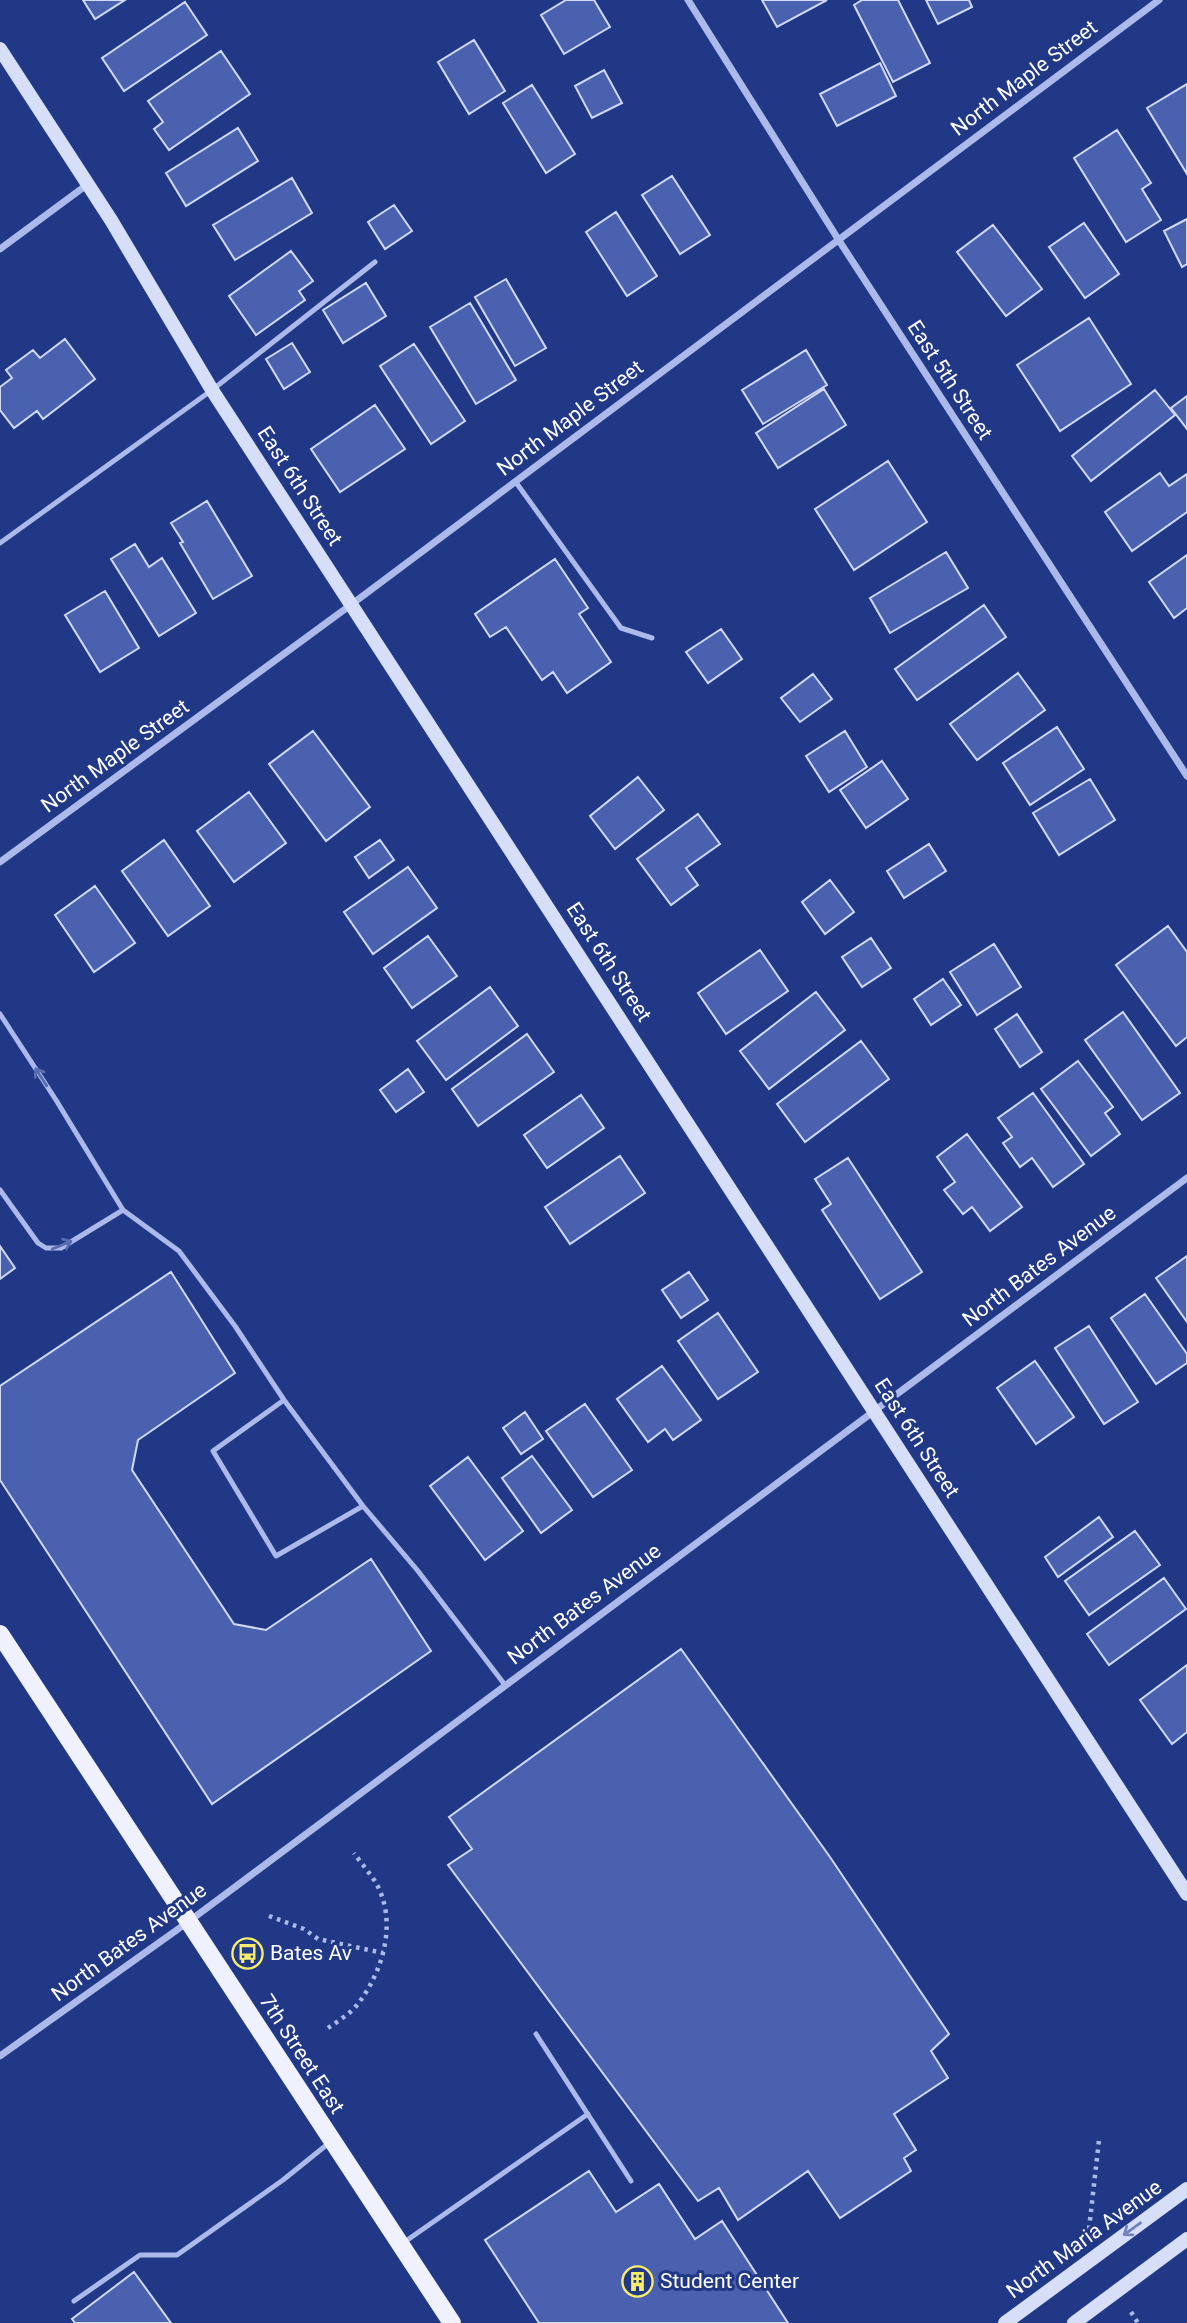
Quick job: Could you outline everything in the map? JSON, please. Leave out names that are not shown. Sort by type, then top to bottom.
[{"type":"main road","name":"7th Street East","points":[[0,1634],[452,2323]]},
{"type":"street","name":"East 5th Street","points":[[688,0],[838,239],[1187,776]]},
{"type":"street","name":"North Maple Street","points":[[0,862],[352,604],[1159,0]]},
{"type":"street","name":"East 6th Street","points":[[0,49],[88,184],[212,390],[1187,1894]]},
{"type":"street","points":[[0,249],[88,184]]},
{"type":"street","name":"North Bates Avenue","points":[[0,2056],[187,1922],[1187,1178]]},
{"type":"street","name":"North Maria Avenue","points":[[1005,2323],[1187,2189]]},
{"type":"street","points":[[1074,2323],[1187,2239]]},
{"type":"lane","points":[[0,543],[212,390],[375,262]]},
{"type":"lane","points":[[515,481],[621,628],[652,638]]},
{"type":"lane","points":[[0,1014],[123,1210],[179,1251],[236,1326],[285,1400],[363,1506],[418,1571],[505,1685]]},
{"type":"lane","points":[[0,1190],[38,1243],[53,1250],[61,1248],[123,1210]]},
{"type":"lane","points":[[285,1400],[213,1451],[276,1556],[363,1506]]},
{"type":"lane","points":[[536,2034],[631,2181]]},
{"type":"lane","points":[[401,2245],[588,2114]]},
{"type":"lane","points":[[74,2301],[141,2255],[177,2255],[283,2180],[331,2141]]},
{"type":"path","points":[[328,2028],[356,2007],[374,1980],[383,1953],[388,1922],[377,1885],[354,1853]]},
{"type":"path","points":[[269,1916],[304,1929],[318,1939],[383,1953]]},
{"type":"path","points":[[1088,2229],[1099,2140]]},
{"type":"path","points":[[1131,2312],[1138,2323]]},
{"type":"building","points":[[83,0],[125,0],[95,19]]},
{"type":"building","points":[[566,0],[594,0],[610,27],[564,54],[541,15]]},
{"type":"building","points":[[762,0],[827,0],[777,27]]},
{"type":"building","points":[[862,0],[898,0],[930,63],[893,82],[854,5]]},
{"type":"building","points":[[926,0],[969,0],[972,7],[938,24]]},
{"type":"building","points":[[185,2],[207,35],[124,91],[102,58]]},
{"type":"building","points":[[474,40],[505,91],[469,114],[438,62]]},
{"type":"building","points":[[221,51],[250,94],[169,150],[154,129],[163,122],[148,101]]},
{"type":"building","points":[[880,63],[896,96],[837,126],[820,94]]},
{"type":"building","points":[[604,70],[622,103],[592,118],[575,86]]},
{"type":"building","points":[[1187,84],[1187,174],[1147,108]]},
{"type":"building","points":[[532,85],[575,154],[546,173],[503,103]]},
{"type":"building","points":[[238,128],[258,161],[186,206],[166,173]]},
{"type":"building","points":[[1117,130],[1151,183],[1142,189],[1161,220],[1126,242],[1074,158]]},
{"type":"building","points":[[672,176],[710,235],[680,254],[642,195]]},
{"type":"building","points":[[292,178],[312,213],[235,260],[213,225]]},
{"type":"building","points":[[394,205],[412,231],[385,249],[368,222]]},
{"type":"building","points":[[616,212],[657,276],[627,296],[586,232]]},
{"type":"building","points":[[1187,219],[1187,264],[1182,267],[1164,231]]},
{"type":"building","points":[[1084,223],[1119,274],[1085,298],[1049,247]]},
{"type":"building","points":[[993,225],[1042,289],[1006,316],[957,252]]},
{"type":"building","points":[[291,251],[313,281],[299,291],[305,300],[256,335],[229,296]]},
{"type":"building","points":[[506,279],[546,348],[515,366],[475,297]]},
{"type":"building","points":[[366,283],[386,316],[343,343],[323,310]]},
{"type":"building","points":[[470,303],[516,380],[476,404],[430,327]]},
{"type":"building","points":[[1089,318],[1131,384],[1060,431],[1017,365]]},
{"type":"building","points":[[65,339],[95,379],[43,419],[37,411],[14,428],[0,410],[0,387],[12,378],[6,370],[33,350],[40,358]]},
{"type":"building","points":[[292,343],[310,372],[284,389],[266,359]]},
{"type":"building","points":[[414,344],[465,421],[431,444],[380,366]]},
{"type":"building","points":[[806,350],[827,385],[763,424],[742,390]]},
{"type":"building","points":[[824,389],[846,425],[778,468],[756,433]]},
{"type":"building","points":[[1155,390],[1175,415],[1091,481],[1072,456]]},
{"type":"building","points":[[1187,396],[1187,429],[1171,408]]},
{"type":"building","points":[[375,405],[405,449],[340,492],[311,449]]},
{"type":"building","points":[[888,461],[927,522],[854,570],[815,509]]},
{"type":"building","points":[[1160,473],[1169,486],[1187,474],[1187,512],[1132,551],[1105,512]]},
{"type":"building","points":[[207,501],[252,576],[213,599],[171,523]]},
{"type":"building","points":[[135,544],[149,567],[162,558],[196,613],[159,636],[111,559]]},
{"type":"building","points":[[946,552],[968,588],[890,633],[870,598]]},
{"type":"building","points":[[1187,555],[1187,608],[1174,618],[1149,582]]},
{"type":"building","points":[[555,559],[588,608],[579,614],[611,662],[567,693],[553,672],[542,680],[506,627],[490,637],[475,614]]},
{"type":"building","points":[[105,591],[139,648],[100,672],[65,615]]},
{"type":"building","points":[[984,605],[1006,637],[917,700],[895,669]]},
{"type":"building","points":[[721,629],[742,659],[708,683],[686,652]]},
{"type":"building","points":[[1018,673],[1045,710],[977,760],[950,724]]},
{"type":"building","points":[[813,674],[832,699],[800,722],[781,698]]},
{"type":"building","points":[[1057,727],[1084,769],[1030,805],[1003,763]]},
{"type":"building","points":[[313,731],[370,807],[326,841],[269,764]]},
{"type":"building","points":[[845,731],[867,767],[829,792],[806,756]]},
{"type":"building","points":[[882,761],[908,799],[866,828],[840,790]]},
{"type":"building","points":[[638,777],[664,810],[615,849],[590,816]]},
{"type":"building","points":[[1090,779],[1115,820],[1059,855],[1033,813]]},
{"type":"building","points":[[249,792],[286,843],[234,882],[197,831]]},
{"type":"building","points":[[698,814],[720,844],[686,868],[698,885],[671,905],[637,859]]},
{"type":"building","points":[[164,840],[210,906],[168,936],[122,871]]},
{"type":"building","points":[[380,840],[394,860],[369,878],[355,857]]},
{"type":"building","points":[[929,844],[946,871],[904,898],[887,871]]},
{"type":"building","points":[[408,867],[437,908],[373,954],[344,912]]},
{"type":"building","points":[[830,880],[854,912],[825,934],[802,902]]},
{"type":"building","points":[[95,886],[135,943],[94,972],[55,915]]},
{"type":"building","points":[[1168,926],[1187,952],[1187,1037],[1176,1046],[1116,965]]},
{"type":"building","points":[[428,936],[457,976],[412,1008],[384,968]]},
{"type":"building","points":[[871,938],[891,968],[862,987],[842,957]]},
{"type":"building","points":[[994,944],[1021,987],[977,1015],[950,972]]},
{"type":"building","points":[[760,950],[788,991],[726,1034],[698,993]]},
{"type":"building","points":[[943,979],[961,1005],[931,1025],[914,999]]},
{"type":"building","points":[[490,987],[518,1026],[446,1080],[417,1041]]},
{"type":"building","points":[[816,992],[845,1030],[769,1089],[740,1051]]},
{"type":"building","points":[[1123,1012],[1180,1093],[1142,1120],[1085,1040]]},
{"type":"building","points":[[1017,1014],[1042,1052],[1020,1067],[995,1029]]},
{"type":"building","points":[[527,1034],[554,1072],[478,1126],[452,1089]]},
{"type":"building","points":[[861,1041],[889,1079],[805,1142],[777,1104]]},
{"type":"building","points":[[1078,1061],[1113,1107],[1105,1113],[1120,1134],[1091,1156],[1041,1089]]},
{"type":"building","points":[[408,1069],[424,1092],[396,1112],[380,1090]]},
{"type":"building","points":[[1033,1093],[1084,1164],[1053,1187],[1032,1158],[1020,1167],[1003,1143],[1012,1137],[998,1118]]},
{"type":"building","points":[[581,1095],[604,1128],[547,1168],[524,1135]]},
{"type":"building","points":[[967,1134],[1022,1207],[990,1231],[972,1207],[963,1214],[944,1190],[955,1182],[937,1157]]},
{"type":"building","points":[[620,1156],[645,1193],[570,1244],[545,1207]]},
{"type":"building","points":[[848,1158],[922,1272],[880,1299],[822,1210],[831,1204],[815,1179]]},
{"type":"building","points":[[0,1246],[15,1268],[0,1279]]},
{"type":"building","points":[[1187,1256],[1187,1322],[1156,1278]]},
{"type":"building","points":[[171,1272],[235,1373],[138,1440],[132,1470],[234,1624],[266,1630],[371,1559],[431,1651],[212,1804],[0,1480],[0,1386]]},
{"type":"building","points":[[689,1272],[708,1300],[681,1318],[662,1290]]},
{"type":"building","points":[[1145,1294],[1187,1354],[1187,1363],[1156,1384],[1111,1318]]},
{"type":"building","points":[[718,1313],[758,1372],[718,1399],[678,1341]]},
{"type":"building","points":[[1089,1326],[1138,1402],[1104,1424],[1055,1348]]},
{"type":"building","points":[[1035,1361],[1074,1417],[1036,1444],[997,1388]]},
{"type":"building","points":[[662,1366],[701,1420],[673,1440],[665,1429],[648,1442],[617,1399]]},
{"type":"building","points":[[585,1404],[632,1470],[593,1497],[546,1431]]},
{"type":"building","points":[[525,1412],[543,1439],[521,1454],[503,1428]]},
{"type":"building","points":[[532,1456],[572,1510],[541,1533],[502,1478]]},
{"type":"building","points":[[468,1457],[523,1531],[485,1560],[430,1486]]},
{"type":"building","points":[[1099,1517],[1113,1537],[1058,1577],[1045,1557]]},
{"type":"building","points":[[1135,1531],[1160,1565],[1089,1615],[1065,1581]]},
{"type":"building","points":[[1164,1578],[1186,1609],[1109,1665],[1087,1634]]},
{"type":"building","points":[[681,1649],[830,1857],[949,2034],[931,2051],[948,2078],[894,2114],[916,2150],[904,2158],[911,2171],[840,2218],[808,2171],[738,2220],[719,2188],[698,2201],[448,1865],[472,1849],[449,1817]]},
{"type":"building","points":[[1187,1665],[1187,1732],[1172,1744],[1140,1700]]},
{"type":"building","name":"Student Center","points":[[589,2171],[616,2212],[659,2184],[695,2239],[722,2221],[788,2323],[539,2323],[485,2240]]},
{"type":"building","points":[[134,2272],[171,2323],[75,2323],[72,2319]]},
{"type":"place","name":"Bates Av","points":[[247,1953]]},
{"type":"place","name":"Student Center","points":[[637,2281]]}]
